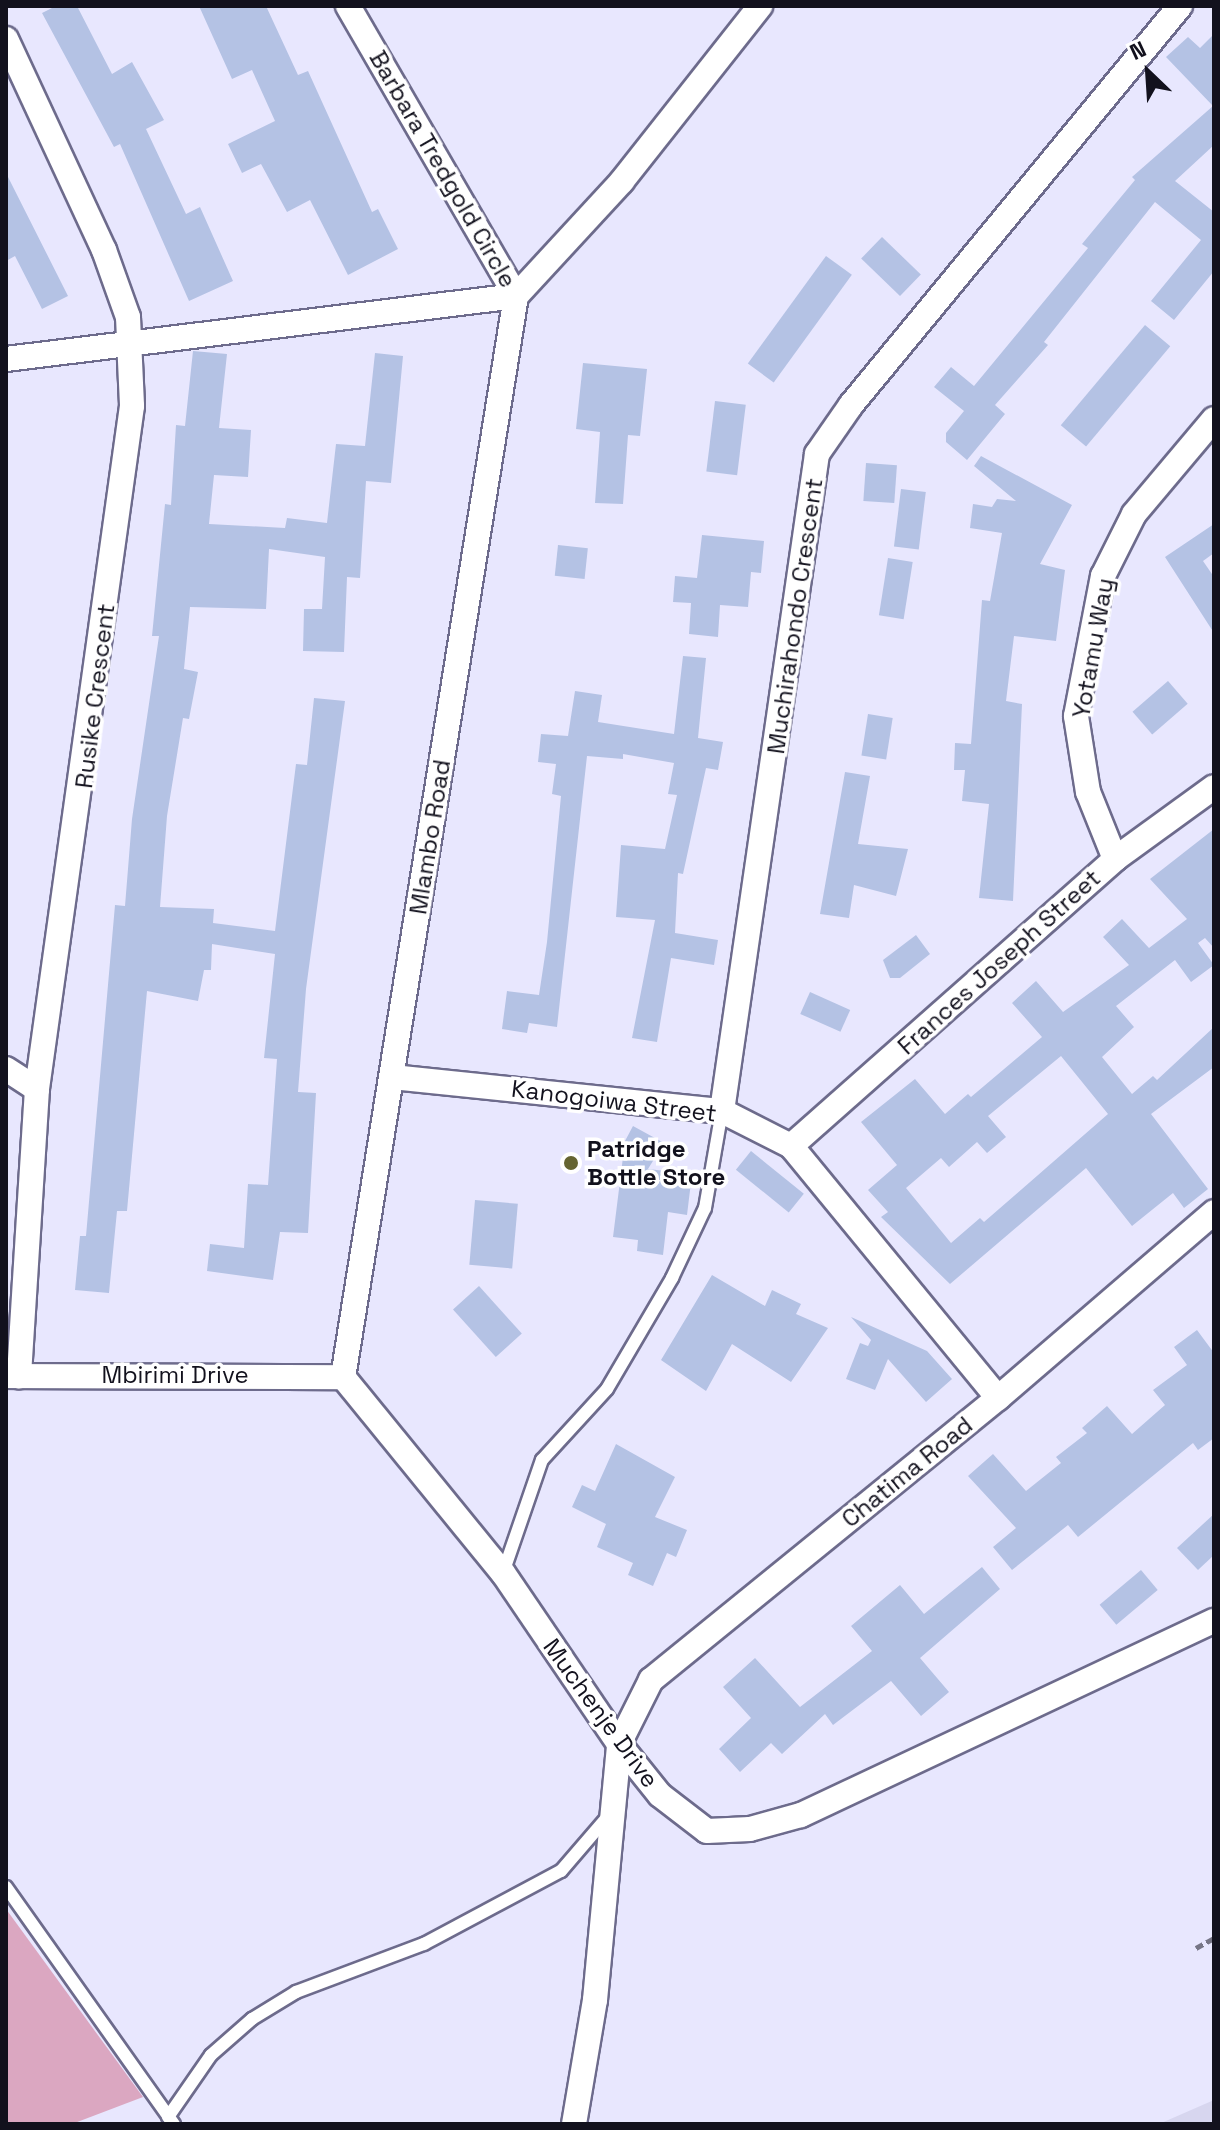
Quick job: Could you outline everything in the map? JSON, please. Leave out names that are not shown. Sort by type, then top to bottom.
[{"type":"street","name":"Barbara Tredgold Circle","points":[[348,6],[516,296],[622,181],[760,6]]},
{"type":"street","name":"Muchirahondo Crescent","points":[[722,1111],[817,454],[851,405],[1180,6]]},
{"type":"street","name":"Rusike Crescent","points":[[6,39],[104,250],[128,317],[132,406],[37,1089],[12,1376]]},
{"type":"street","points":[[6,359],[516,296]]},
{"type":"street","name":"Mlambo Road","points":[[343,1377],[516,296]]},
{"type":"street","name":"Yotamu Way","points":[[1115,859],[1088,792],[1076,716],[1103,576],[1134,514],[1214,419]]},
{"type":"street","name":"Frances Joseph Street","points":[[791,1146],[1115,859],[1214,787]]},
{"type":"street","points":[[6,1069],[37,1089]]},
{"type":"street","name":"Kanogoiwa Street","points":[[392,1077],[722,1111],[791,1146],[998,1398]]},
{"type":"street","name":"Chatima Road","points":[[619,1744],[651,1680],[998,1398],[1214,1212]]},
{"type":"street","name":"Mbirimi Drive","points":[[12,1376],[343,1377]]},
{"type":"street","name":"Muchenje Drive","points":[[343,1377],[503,1573],[619,1744],[660,1795],[707,1831],[750,1829],[801,1815],[1214,1621]]},
{"type":"street","points":[[574,2124],[595,2000],[616,1807],[619,1744]]},
{"type":"lane","points":[[503,1573],[542,1460],[607,1389],[672,1278],[705,1208],[722,1111]]},
{"type":"lane","points":[[6,1887],[171,2120],[211,2055],[252,2019],[296,1992],[424,1944],[561,1871],[616,1807]]},
{"type":"path","points":[[1196,1948],[1214,1938]]},
{"type":"shaded area","points":[[6,1909],[143,2097],[72,2124],[6,2124]]},
{"type":"shaded area","points":[[1214,2100],[1214,2124],[1159,2124]]},
{"type":"building","points":[[56,6],[77,6],[112,74],[132,62],[164,120],[146,129],[186,214],[200,207],[233,281],[189,301],[120,144],[114,147],[42,13]]},
{"type":"building","points":[[199,6],[266,6],[298,75],[308,71],[372,212],[378,209],[398,249],[348,275],[310,200],[287,212],[261,164],[242,173],[228,144],[275,121],[252,70],[232,79]]},
{"type":"building","points":[[1214,34],[1214,145],[1175,181],[1214,212],[1214,271],[1174,320],[1151,301],[1201,240],[1155,202],[1044,342],[1048,345],[995,405],[1005,414],[967,460],[946,442],[946,433],[964,411],[934,387],[951,367],[974,386],[1088,248],[1082,244],[1135,180],[1132,177],[1213,106],[1166,57],[1188,37],[1200,48]]},
{"type":"building","points":[[6,173],[68,296],[42,309],[15,256],[6,261]]},
{"type":"building","points":[[882,237],[921,275],[900,296],[861,259]]},
{"type":"building","points":[[826,256],[852,275],[774,382],[748,364]]},
{"type":"building","points":[[1145,325],[1170,346],[1086,447],[1061,425]]},
{"type":"building","points":[[193,351],[227,354],[219,428],[251,430],[248,477],[214,475],[209,524],[285,528],[287,518],[327,523],[336,444],[365,446],[375,353],[403,356],[391,483],[366,481],[360,578],[347,577],[344,652],[303,651],[304,609],[322,609],[325,557],[269,549],[266,609],[190,607],[184,669],[198,672],[189,719],[183,718],[167,816],[160,907],[214,909],[213,923],[275,931],[296,764],[307,765],[314,698],[345,701],[306,989],[298,1092],[316,1093],[308,1233],[280,1232],[273,1280],[207,1271],[210,1244],[244,1248],[248,1184],[268,1185],[277,1059],[264,1058],[275,954],[212,944],[211,970],[204,970],[198,1001],[147,991],[127,1211],[117,1211],[109,1293],[75,1290],[80,1236],[86,1236],[115,905],[125,906],[132,819],[159,636],[152,636],[165,504],[171,505],[176,425],[185,426]]},
{"type":"building","points":[[583,363],[647,369],[640,436],[628,435],[623,504],[595,503],[600,432],[576,429]]},
{"type":"building","points":[[715,401],[746,405],[737,475],[706,471]]},
{"type":"building","points":[[981,456],[1072,505],[1040,564],[1065,570],[1056,641],[1014,636],[1006,701],[1022,704],[1013,901],[979,898],[989,804],[962,801],[965,770],[954,770],[955,743],[971,744],[982,600],[990,601],[1002,533],[970,528],[973,504],[992,507],[997,499],[1016,501],[974,466]]},
{"type":"building","points":[[866,463],[897,465],[894,503],[863,501]]},
{"type":"building","points":[[901,489],[926,492],[919,550],[894,547]]},
{"type":"building","points":[[1214,524],[1214,553],[1203,561],[1214,577],[1214,633],[1165,557]]},
{"type":"building","points":[[702,535],[764,541],[761,573],[751,572],[748,607],[720,605],[718,637],[689,634],[691,603],[673,602],[675,576],[697,578]]},
{"type":"building","points":[[558,545],[588,548],[585,579],[555,576]]},
{"type":"building","points":[[888,558],[913,562],[904,619],[879,615]]},
{"type":"building","points":[[683,656],[706,658],[698,738],[723,742],[718,770],[706,768],[683,874],[678,873],[675,933],[718,940],[714,965],[671,958],[657,1042],[632,1038],[655,920],[616,917],[621,845],[665,849],[677,795],[668,794],[674,763],[623,754],[623,759],[587,756],[557,1027],[529,1023],[527,1033],[502,1029],[507,991],[539,995],[547,942],[561,796],[552,794],[556,764],[538,762],[541,734],[568,736],[575,691],[602,695],[598,722],[674,734]]},
{"type":"building","points":[[1168,681],[1188,704],[1152,734],[1133,712]]},
{"type":"building","points":[[868,714],[893,718],[886,759],[861,755]]},
{"type":"building","points":[[845,772],[870,776],[858,844],[908,849],[896,896],[854,885],[849,918],[820,914]]},
{"type":"building","points":[[1214,829],[1214,948],[1205,938],[1198,943],[1214,965],[1191,982],[1175,960],[1116,1006],[1134,1027],[1102,1057],[1132,1094],[1153,1076],[1157,1080],[1214,1027],[1214,1067],[1151,1114],[1208,1189],[1184,1208],[1173,1193],[1132,1226],[1086,1168],[950,1284],[881,1217],[888,1212],[868,1190],[897,1165],[861,1122],[915,1079],[945,1114],[968,1094],[971,1097],[1042,1037],[1012,1003],[1036,981],[1063,1012],[1129,965],[1103,937],[1122,919],[1149,948],[1187,919],[1150,879]],"holes":[[[1061,1056],[1108,1114],[984,1222],[980,1218],[951,1243],[906,1188],[941,1158],[949,1167],[977,1142],[987,1153],[1006,1137],[988,1116]]]},
{"type":"building","points":[[916,935],[930,954],[900,978],[890,978],[883,960]]},
{"type":"building","points":[[810,992],[850,1010],[840,1032],[800,1014]]},
{"type":"building","points":[[633,1126],[664,1143],[648,1169],[692,1174],[687,1215],[668,1212],[663,1255],[637,1251],[638,1240],[613,1237],[625,1141]]},
{"type":"building","points":[[751,1151],[804,1194],[789,1212],[736,1170]]},
{"type":"building","points":[[475,1200],[518,1204],[512,1269],[469,1265]]},
{"type":"building","points":[[712,1275],[765,1306],[772,1290],[801,1304],[796,1314],[828,1328],[791,1382],[732,1344],[706,1391],[661,1360]]},
{"type":"building","points":[[479,1286],[522,1334],[496,1357],[453,1309]]},
{"type":"building","points":[[851,1317],[927,1351],[952,1379],[926,1402],[888,1359],[875,1390],[846,1379],[860,1343],[868,1346],[871,1340]]},
{"type":"building","points":[[1197,1330],[1214,1353],[1214,1438],[1198,1450],[1193,1443],[1078,1537],[1068,1525],[1012,1570],[993,1547],[1016,1528],[968,1476],[993,1454],[1026,1491],[1061,1463],[1056,1457],[1087,1433],[1082,1428],[1107,1406],[1132,1434],[1165,1405],[1153,1390],[1187,1365],[1174,1347]]},
{"type":"building","points":[[616,1444],[675,1477],[655,1517],[687,1530],[676,1557],[667,1553],[653,1586],[628,1575],[633,1563],[597,1547],[606,1524],[572,1507],[582,1485],[595,1491]]},
{"type":"building","points":[[1214,1514],[1214,1555],[1198,1570],[1177,1548]]},
{"type":"building","points":[[982,1567],[1000,1589],[920,1658],[949,1692],[921,1716],[891,1681],[833,1725],[825,1714],[782,1754],[771,1743],[740,1772],[719,1749],[751,1718],[723,1687],[755,1658],[800,1707],[872,1651],[851,1626],[900,1585],[924,1614]]},
{"type":"building","points":[[1141,1570],[1158,1590],[1116,1625],[1100,1605]]},
{"type":"place","name":"Patridge Bottle Store","points":[[571,1163]]}]
